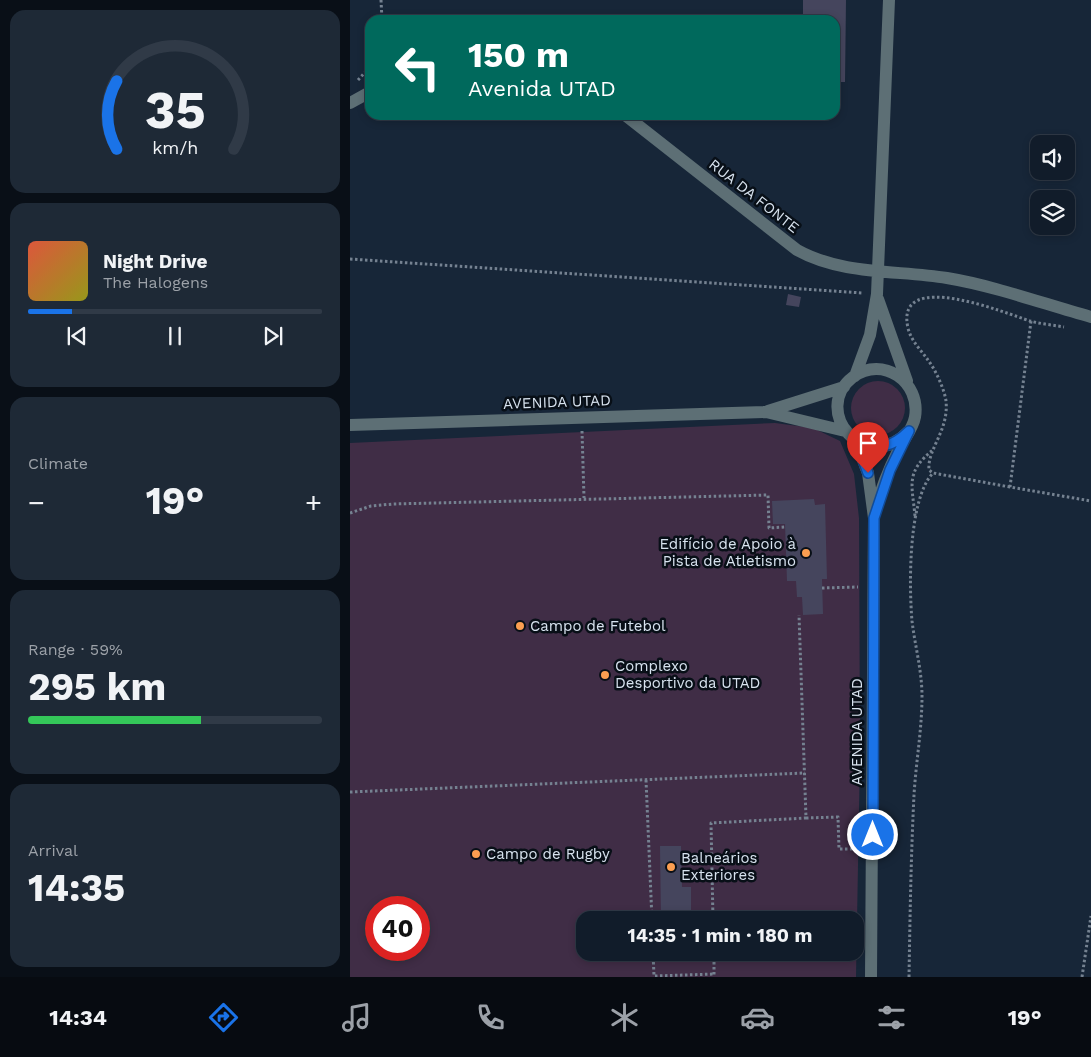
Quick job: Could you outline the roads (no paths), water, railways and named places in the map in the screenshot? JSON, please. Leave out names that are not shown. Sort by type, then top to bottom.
[{"type":"street","points":[[855,376],[870,335],[877,294],[889,0]]},
{"type":"street","points":[[350,103],[365,95]]},
{"type":"street","name":"RUA DA FONTE","points":[[631,120],[797,250],[810,258],[838,266],[962,281],[1091,317]]},
{"type":"street","name":"AVENIDA UTAD","points":[[874,518],[890,470],[914,420],[916,407],[914,395],[908,384],[877,294]]},
{"type":"street","points":[[855,376],[865,371],[882,370],[899,376],[908,384]]},
{"type":"street","name":"AVENIDA UTAD","points":[[766,412],[844,387],[855,376]]},
{"type":"street","name":"AVENIDA UTAD","points":[[844,387],[838,409],[845,431],[856,442],[868,473],[874,518],[871,977]]},
{"type":"street","name":"AVENIDA UTAD","points":[[350,425],[766,412],[845,431]]},
{"type":"street","points":[[856,442],[867,446],[890,445],[901,440],[909,431]]},
{"type":"place","name":"Edifício de Apoio à Pista de Atletismo","points":[[806,553]]},
{"type":"place","name":"Campo de Futebol","points":[[520,626]]},
{"type":"place","name":"Complexo Desportivo da UTAD","points":[[605,675]]},
{"type":"place","name":"Campo de Rugby","points":[[476,854]]},
{"type":"place","name":"Balneários Exteriores","points":[[671,867]]}]
